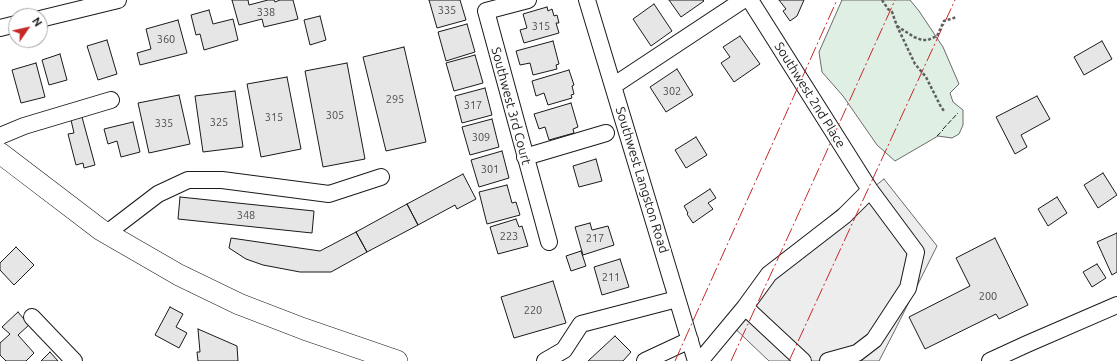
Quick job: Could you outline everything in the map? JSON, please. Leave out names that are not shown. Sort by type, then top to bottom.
[{"type":"main road","points":[[0,153],[107,233],[179,274],[239,304],[304,329],[397,361]]},
{"type":"street","points":[[48,16],[117,0]]},
{"type":"street","name":"Southwest 3rd Court","points":[[528,0],[484,6],[549,242]]},
{"type":"street","name":"Southwest Langston Road","points":[[587,0],[696,361]]},
{"type":"street","points":[[613,86],[743,0]]},
{"type":"street","name":"Southwest 2nd Place","points":[[750,0],[870,190],[916,252],[908,288],[874,340],[857,353],[828,361]]},
{"type":"street","points":[[0,136],[24,126],[111,100]]},
{"type":"street","points":[[526,157],[606,133]]},
{"type":"street","points":[[107,233],[158,194],[188,180],[222,180],[329,194],[381,177]]},
{"type":"street","points":[[700,361],[769,274],[844,216],[870,190]]},
{"type":"street","points":[[544,361],[564,350],[581,324],[677,299]]},
{"type":"street","points":[[990,361],[1117,305]]},
{"type":"street","points":[[745,306],[803,361]]},
{"type":"street","points":[[32,317],[74,361]]},
{"type":"street","points":[[645,361],[690,340]]},
{"type":"path","points":[[882,0],[892,12],[897,26],[916,64],[926,77],[944,111]]},
{"type":"path","points":[[897,26],[914,37],[922,40],[928,40],[937,36],[944,21],[957,17]]},
{"type":"green space","points":[[842,0],[910,0],[943,47],[959,84],[950,93],[953,102],[963,110],[963,125],[959,134],[952,138],[938,136],[895,161],[877,145],[843,96],[822,72],[819,52]]},
{"type":"shaded area","points":[[884,179],[937,246],[879,361],[769,361],[727,321],[770,266],[858,193],[870,190]]},
{"type":"building","points":[[232,0],[248,0],[249,5],[268,0],[274,0],[275,2],[280,0],[293,0],[298,19],[264,27],[262,19],[239,25]]},
{"type":"building","points":[[429,0],[460,0],[466,20],[437,28]]},
{"type":"building","points":[[669,0],[703,0],[704,1],[681,17]]},
{"type":"building","points":[[779,0],[804,0],[797,16],[790,21],[783,11],[786,9]]},
{"type":"building","points":[[654,4],[672,31],[651,46],[633,19]]},
{"type":"building","points":[[547,7],[548,11],[552,9],[554,16],[557,15],[559,23],[556,23],[559,33],[524,43],[520,30],[527,28],[523,14]]},
{"type":"building","points":[[209,10],[213,24],[233,19],[238,40],[204,50],[200,34],[196,35],[191,15]]},
{"type":"building","points":[[320,16],[326,40],[310,45],[304,20]]},
{"type":"building","points":[[178,20],[187,53],[140,65],[137,53],[151,49],[146,29]]},
{"type":"building","points":[[467,24],[475,52],[446,61],[438,32]]},
{"type":"building","points":[[740,36],[760,64],[734,82],[721,63],[730,57],[723,47]]},
{"type":"building","points":[[107,40],[117,74],[98,80],[87,46]]},
{"type":"building","points":[[553,41],[559,64],[556,65],[557,69],[533,75],[530,63],[520,65],[516,51]]},
{"type":"building","points":[[1102,41],[1112,59],[1084,75],[1074,57]]},
{"type":"building","points":[[404,47],[426,142],[386,151],[363,57]]},
{"type":"building","points":[[60,54],[67,80],[49,85],[42,60]]},
{"type":"building","points":[[475,55],[483,83],[454,91],[446,63]]},
{"type":"building","points":[[36,63],[45,97],[21,103],[12,70]]},
{"type":"building","points":[[347,63],[365,159],[323,167],[305,71]]},
{"type":"building","points":[[677,69],[693,95],[666,112],[650,87]]},
{"type":"building","points":[[569,70],[574,85],[572,86],[574,94],[571,95],[572,98],[548,105],[544,93],[536,96],[532,81]]},
{"type":"building","points":[[287,77],[301,149],[261,157],[247,84]]},
{"type":"building","points":[[485,88],[492,115],[462,123],[455,96]]},
{"type":"building","points":[[235,91],[243,147],[203,152],[195,96]]},
{"type":"building","points":[[179,95],[190,144],[149,153],[138,103]]},
{"type":"building","points":[[1037,96],[1050,119],[1021,135],[1027,147],[1015,154],[996,117]]},
{"type":"building","points":[[571,103],[578,127],[573,129],[574,133],[549,140],[545,127],[539,129],[534,114]]},
{"type":"building","points":[[82,117],[95,165],[84,168],[83,163],[76,165],[68,134],[74,133],[71,120]]},
{"type":"building","points":[[492,119],[499,147],[470,155],[462,127]]},
{"type":"building","points":[[133,122],[140,152],[121,157],[117,141],[108,144],[104,129]]},
{"type":"building","points":[[696,137],[707,155],[686,168],[675,150]]},
{"type":"building","points":[[502,151],[509,178],[479,187],[471,160]]},
{"type":"building","points":[[596,159],[602,181],[579,187],[573,166]]},
{"type":"building","points":[[1103,173],[1117,195],[1098,208],[1084,185]]},
{"type":"building","points":[[463,174],[476,199],[457,209],[455,205],[418,225],[407,204]]},
{"type":"building","points":[[507,185],[512,203],[516,202],[520,215],[487,224],[479,192]]},
{"type":"building","points":[[710,189],[716,198],[708,203],[713,209],[693,223],[684,206]]},
{"type":"building","points":[[180,197],[314,211],[312,233],[178,219]]},
{"type":"building","points":[[1057,197],[1067,213],[1048,226],[1038,209]]},
{"type":"building","points":[[407,204],[418,225],[367,252],[356,232]]},
{"type":"building","points":[[516,219],[519,227],[522,226],[528,246],[498,254],[490,227]]},
{"type":"building","points":[[590,223],[592,230],[608,226],[614,245],[583,255],[575,227]]},
{"type":"building","points":[[356,232],[367,252],[331,272],[300,272],[263,265],[246,259],[229,248],[231,238],[320,251]]},
{"type":"building","points":[[1117,233],[1117,272],[1112,275],[1097,242]]},
{"type":"building","points":[[995,238],[1028,305],[999,319],[996,314],[925,349],[909,317],[970,286],[956,258]]},
{"type":"building","points":[[16,247],[34,265],[14,285],[0,270],[0,263]]},
{"type":"building","points":[[581,251],[586,266],[571,271],[566,256]]},
{"type":"building","points":[[620,259],[629,287],[602,295],[594,267]]},
{"type":"building","points":[[1097,264],[1106,278],[1092,287],[1083,272]]},
{"type":"building","points":[[553,281],[566,323],[514,338],[501,297]]},
{"type":"building","points":[[170,307],[183,314],[176,327],[187,333],[179,348],[155,335]]},
{"type":"building","points":[[18,312],[29,325],[18,335],[34,353],[26,361],[6,361],[0,355],[0,343],[10,334],[2,327]]},
{"type":"building","points":[[198,329],[237,346],[238,361],[198,361],[197,352],[200,352]]},
{"type":"building","points":[[615,336],[631,352],[623,361],[588,361]]},
{"type":"building","points":[[50,352],[58,361],[41,361]]},
{"type":"fence","points":[[943,129],[958,113]]},
{"type":"fence","points":[[937,136],[943,130]]},
{"type":"power","points":[[675,361],[837,0]]},
{"type":"power","points":[[731,361],[895,0]]},
{"type":"power","points":[[789,361],[955,0]]}]
